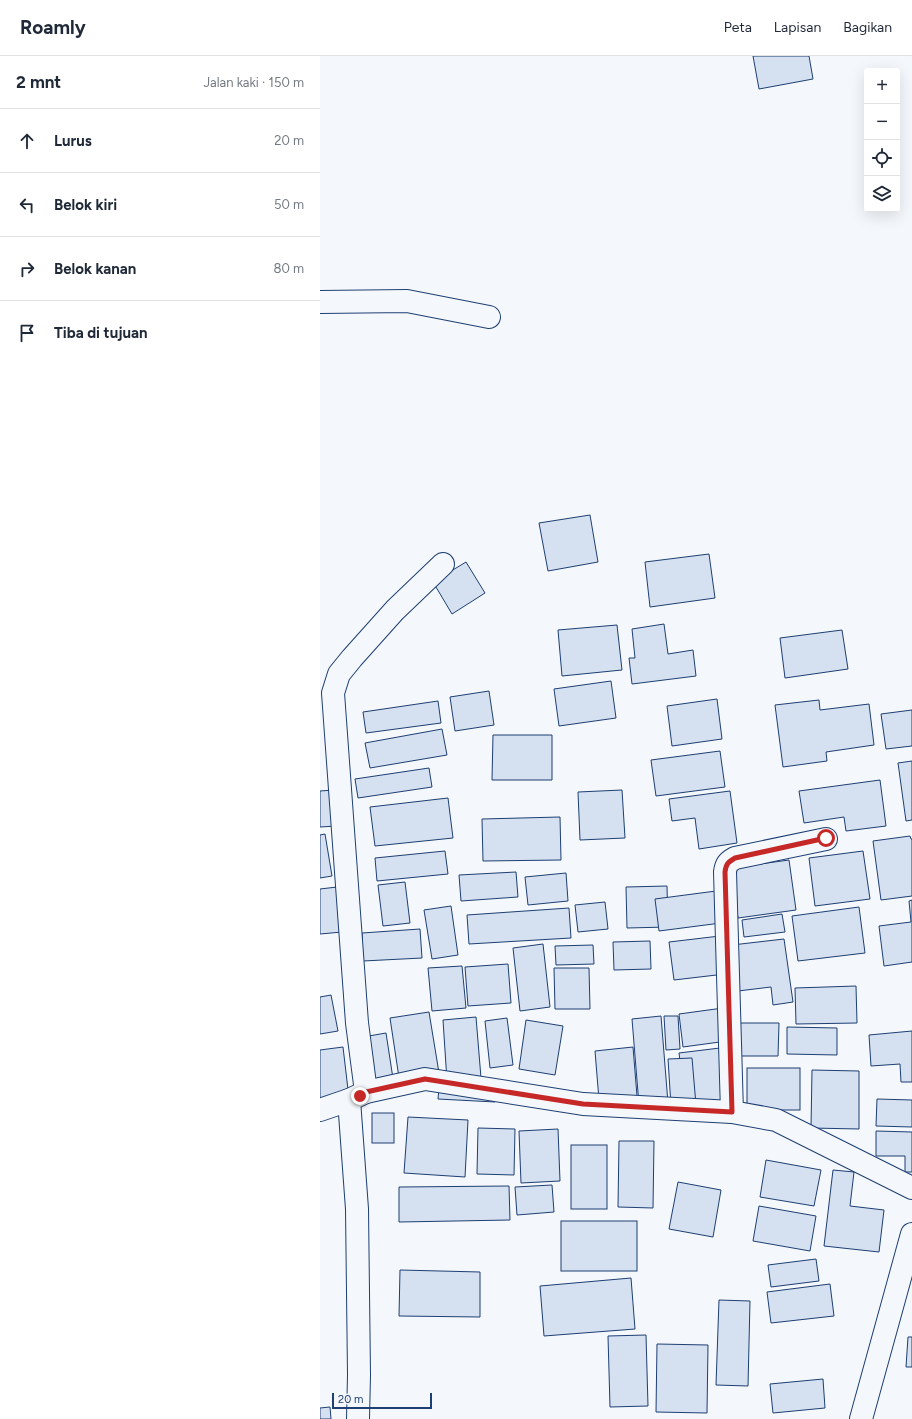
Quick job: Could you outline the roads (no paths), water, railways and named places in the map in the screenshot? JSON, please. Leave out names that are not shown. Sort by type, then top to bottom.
[{"type":"street","points":[[320,302],[407,301],[489,317]]},
{"type":"street","points":[[358,1419],[357,1023],[328,763],[333,693],[339,674],[352,658],[395,610],[443,564]]},
{"type":"street","points":[[732,1112],[726,865],[729,861],[735,858],[826,838]]},
{"type":"street","points":[[320,1110],[357,1096],[425,1079],[583,1104],[732,1112],[776,1120],[912,1188]]},
{"type":"street","points":[[861,1419],[912,1234]]}]
